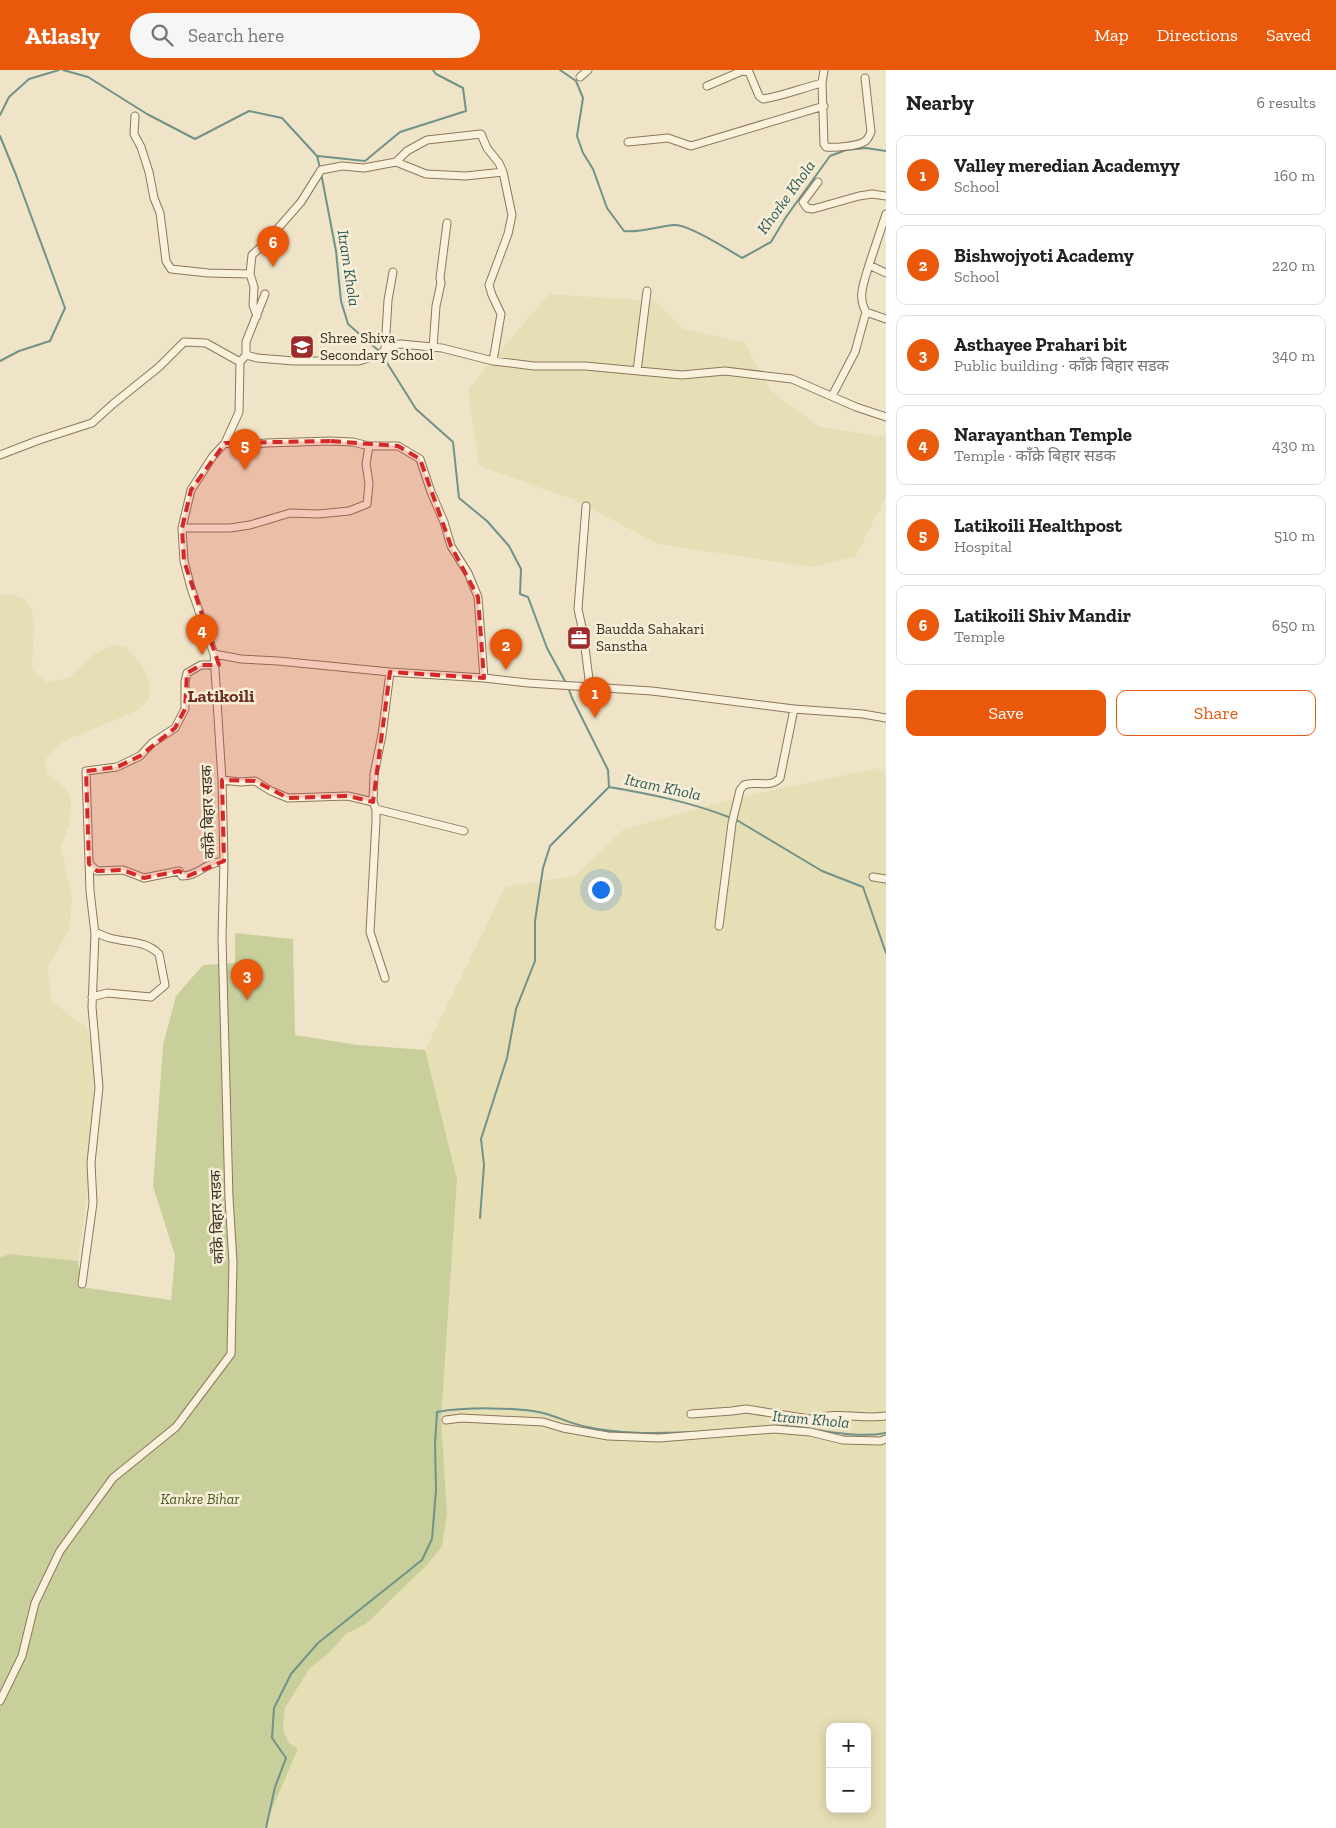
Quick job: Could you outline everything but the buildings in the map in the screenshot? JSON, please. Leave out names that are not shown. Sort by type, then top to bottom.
[{"type":"street","points":[[580,77],[588,70]]},
{"type":"street","points":[[707,86],[746,70],[749,72],[758,96],[763,99],[780,96],[822,83]]},
{"type":"street","points":[[824,70],[822,83],[824,144],[826,147],[834,148],[863,143],[871,132],[865,78]]},
{"type":"street","points":[[628,142],[668,138],[691,146],[824,106]]},
{"type":"street","points":[[135,116],[134,134],[141,147],[149,172],[154,198],[160,213],[166,261],[171,269],[208,273],[250,274]]},
{"type":"street","points":[[396,162],[407,151],[427,140],[481,134],[487,148],[499,163],[503,172],[512,215],[508,234],[489,285],[502,314],[493,361]]},
{"type":"street","points":[[257,316],[253,305],[254,287],[250,274],[252,255],[265,243],[300,202],[320,170],[342,166],[364,168],[396,162],[426,174],[466,176],[503,172]]},
{"type":"street","points":[[818,182],[804,202],[807,208],[813,209],[872,194],[886,196]]},
{"type":"street","points":[[886,214],[869,265],[861,303],[866,312],[886,319]]},
{"type":"street","points":[[433,348],[436,306],[441,283],[447,223]]},
{"type":"street","points":[[869,265],[886,273]]},
{"type":"street","points":[[382,353],[393,272]]},
{"type":"street","points":[[637,370],[647,291]]},
{"type":"street","points":[[0,455],[92,423],[160,366],[184,342],[206,343],[240,362],[246,355],[246,342],[265,294]]},
{"type":"street","points":[[832,396],[855,352],[866,312]]},
{"type":"street","points":[[246,355],[257,358],[294,361],[359,361],[382,353],[395,344],[442,348],[493,361],[534,366],[585,366],[682,375],[725,371],[783,377],[804,383],[886,417]]},
{"type":"street","name":"काँक्रे बिहार सडक","points":[[0,1701],[22,1656],[35,1603],[60,1551],[113,1478],[176,1427],[231,1354],[233,1262],[229,1198],[222,946],[224,861],[222,780],[214,654],[191,588],[184,561],[182,528],[191,490],[213,456],[225,443],[239,412],[240,362]]},
{"type":"street","points":[[225,443],[240,445],[331,441],[354,442],[369,446],[398,446],[420,459],[451,546],[468,573],[478,597],[484,678]]},
{"type":"street","points":[[182,528],[230,528],[250,525],[290,513],[318,514],[350,511],[367,504],[369,483],[366,464],[369,446]]},
{"type":"street","points":[[586,506],[578,609],[590,687]]},
{"type":"street","points":[[214,654],[241,659],[390,672],[528,683],[652,690],[794,709],[863,714],[886,718]]},
{"type":"street","points":[[82,1284],[93,1203],[91,1164],[100,1086],[92,997],[95,932],[90,891],[86,771],[117,768],[140,756],[152,743],[175,728],[185,708],[187,673],[201,665],[214,665]]},
{"type":"street","points":[[385,978],[370,932],[374,774],[382,735],[390,672]]},
{"type":"street","points":[[719,926],[732,823],[740,790],[748,783],[772,784],[780,778],[794,709]]},
{"type":"street","points":[[222,780],[255,781],[271,791],[288,798],[348,796],[464,831]]},
{"type":"street","points":[[90,864],[97,871],[123,870],[144,878],[178,871],[182,876],[188,876],[196,874],[213,863],[224,861]]},
{"type":"street","points":[[873,877],[886,879]]},
{"type":"street","points":[[92,997],[107,993],[151,997],[165,985],[159,954],[149,946],[133,941],[110,938],[95,932]]},
{"type":"street","points":[[691,1414],[746,1408],[816,1420],[826,1415],[869,1418],[886,1416]]},
{"type":"street","points":[[446,1420],[462,1418],[544,1422],[564,1428],[608,1436],[659,1438],[774,1429],[810,1432],[843,1440],[880,1441],[886,1439]]},
{"type":"highlighted area","points":[[331,441],[398,446],[420,459],[451,546],[478,597],[484,678],[390,672],[373,802],[348,796],[288,798],[255,781],[222,780],[224,861],[188,876],[179,871],[144,878],[123,870],[97,871],[89,864],[86,771],[117,767],[140,756],[175,728],[185,709],[187,673],[201,665],[219,665],[184,561],[182,528],[191,490],[225,443]]},
{"type":"shaded area","points":[[549,294],[654,301],[683,329],[744,342],[771,391],[820,427],[886,437],[886,496],[856,556],[812,567],[658,544],[573,499],[479,466],[468,389]]},
{"type":"shaded area","points":[[0,595],[14,595],[25,599],[31,609],[34,621],[32,669],[46,682],[69,678],[94,654],[114,645],[126,647],[142,665],[151,686],[149,698],[139,710],[62,742],[45,760],[47,774],[66,789],[71,800],[70,823],[61,847],[72,897],[70,928],[48,967],[51,1001],[86,1027],[95,1055],[89,1180],[78,1261],[9,1254],[0,1258]]},
{"type":"shaded area","points":[[878,768],[886,774],[886,1828],[264,1828],[298,1750],[289,1743],[284,1732],[285,1708],[310,1668],[329,1653],[346,1634],[367,1623],[427,1565],[442,1546],[447,1514],[441,1420],[457,1179],[425,1050],[506,886],[576,876],[624,829],[741,797]]},
{"type":"green space","name":"Kankre Bihar","points":[[235,933],[293,939],[295,1035],[358,1045],[425,1050],[457,1179],[441,1420],[447,1514],[442,1546],[427,1565],[367,1623],[346,1634],[329,1653],[310,1668],[285,1708],[284,1732],[289,1743],[298,1749],[264,1828],[0,1828],[0,1258],[9,1254],[78,1261],[81,1287],[171,1300],[175,1256],[153,1186],[163,1045],[176,996],[203,965],[235,963]]},
{"type":"waterway","name":"Itram Khola","points":[[0,115],[9,97],[29,79],[59,70]]},
{"type":"waterway","name":"Itram Khola","points":[[63,70],[88,77],[147,114],[195,139],[249,111],[282,118],[317,156],[320,168]]},
{"type":"waterway","name":"Khorke Khola","points":[[318,156],[365,161],[400,132],[466,111],[463,88],[436,74],[433,70]]},
{"type":"waterway","name":"Khorke Khola","points":[[560,70],[576,81],[583,98],[577,136],[583,153],[593,169],[607,208],[624,231],[637,231],[675,225],[681,226],[709,238],[742,258],[771,242],[786,217],[830,156],[846,150],[866,148],[886,151]]},
{"type":"waterway","name":"Itram Khola","points":[[0,136],[65,308],[50,341],[19,351],[0,361]]},
{"type":"waterway","name":"Itram Khola","points":[[321,173],[336,251],[341,301],[348,324],[379,351]]},
{"type":"waterway","name":"Itram Khola","points":[[382,355],[416,409],[453,442],[459,498],[487,521],[509,546],[521,569],[520,594],[528,597],[547,648],[566,683]]},
{"type":"waterway","name":"Itram Khola","points":[[568,687],[608,770],[609,787],[670,799],[701,807],[731,818]]},
{"type":"waterway","points":[[480,1218],[484,1165],[481,1139],[507,1058],[516,1009],[535,961],[535,921],[543,868],[550,846],[609,787]]},
{"type":"waterway","name":"Itram Khola","points":[[735,819],[822,871],[863,887],[886,953]]},
{"type":"waterway","points":[[266,1828],[275,1787],[286,1758],[272,1738],[274,1708],[291,1674],[318,1643],[422,1560],[432,1539],[436,1490],[435,1443],[437,1412],[476,1409],[520,1410],[543,1413],[601,1430],[642,1433],[697,1432]]},
{"type":"waterway","name":"Itram Khola","points":[[774,1426],[786,1425],[861,1435],[886,1433]]},
{"type":"place","name":"Latikoili Shiv Mandir","points":[[273,267]]},
{"type":"place","name":"Shree Shiva Secondary School","points":[[302,347]]},
{"type":"place","name":"Latikoili Healthpost","points":[[245,470]]},
{"type":"place","name":"Baudda Sahakari Sanstha","points":[[579,638]]},
{"type":"place","name":"Narayanthan Temple","points":[[202,655]]},
{"type":"place","name":"Bishwojyoti Academy","points":[[506,670]]},
{"type":"place","name":"Valley meredian Academyy","points":[[595,718]]},
{"type":"place","name":"Asthayee Prahari bit","points":[[247,1000]]},
{"type":"district","name":"Latikoili","points":[[221,696]]}]
